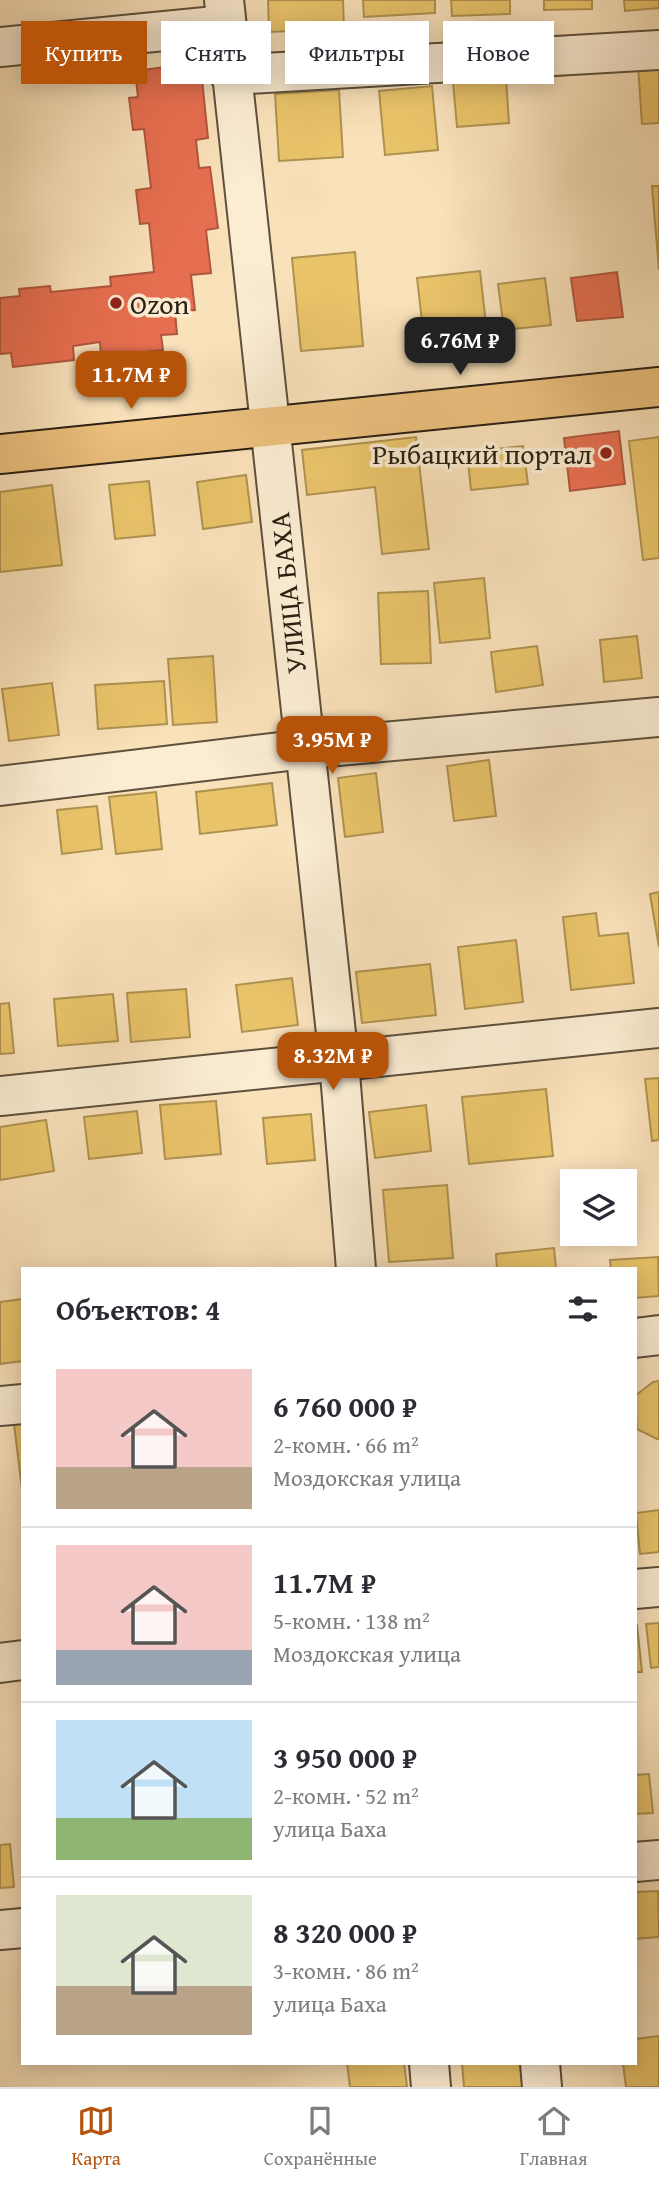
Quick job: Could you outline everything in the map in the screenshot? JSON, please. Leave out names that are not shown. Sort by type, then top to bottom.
[{"type":"main road","points":[[0,454],[659,387]]},
{"type":"street","points":[[0,47],[225,13]]},
{"type":"street","points":[[271,73],[659,50]]},
{"type":"street","name":"УЛИЦА БАХА","points":[[231,84],[339,1061],[356,1267]]},
{"type":"street","points":[[0,786],[305,749],[659,717]]},
{"type":"street","points":[[0,1096],[659,1028]]},
{"type":"street","points":[[637,1338],[659,1335]]},
{"type":"street","points":[[0,1406],[21,1404]]},
{"type":"street","points":[[637,1589],[659,1587]]},
{"type":"street","points":[[0,1664],[21,1661]]},
{"type":"street","points":[[637,1862],[659,1860]]},
{"type":"street","points":[[0,1930],[21,1928]]},
{"type":"street","points":[[429,2065],[430,2087]]},
{"type":"street","points":[[540,2065],[542,2087]]},
{"type":"building: Жильё","points":[[268,0],[343,0],[344,21],[285,21],[285,31],[271,32],[271,21],[269,21]]},
{"type":"building: Жильё","points":[[363,0],[435,0],[435,13],[364,17]]},
{"type":"building: Жильё","points":[[451,0],[510,0],[510,14],[452,16]]},
{"type":"building: Жильё","points":[[544,0],[592,0],[592,9],[544,10]]},
{"type":"building: Жильё","points":[[624,0],[659,0],[659,8],[625,11]]},
{"type":"building: Жильё","points":[[659,65],[659,123],[642,124],[638,66]]},
{"type":"building: Жильё","points":[[453,84],[506,84],[509,123],[457,127]]},
{"type":"building: Жильё","points":[[432,86],[438,150],[385,155],[379,91]]},
{"type":"building: Жильё","points":[[339,90],[343,157],[279,161],[275,94]]},
{"type":"building: Жильё","points":[[652,186],[659,186],[659,270]]},
{"type":"building: Жильё","points":[[355,252],[363,346],[301,351],[292,258]]},
{"type":"building: Жильё","points":[[480,271],[487,333],[424,339],[417,278]]},
{"type":"building: Жильё","points":[[545,278],[551,325],[504,330],[498,284]]},
{"type":"building: Жильё","points":[[416,437],[429,549],[382,554],[375,487],[307,495],[302,450]]},
{"type":"building: Жильё","points":[[659,437],[659,558],[643,560],[629,441]]},
{"type":"building: Жильё","points":[[523,446],[528,484],[471,490],[467,452]]},
{"type":"building: Жильё","points":[[246,475],[252,522],[203,529],[197,482]]},
{"type":"building: Жильё","points":[[149,481],[155,535],[115,539],[109,485]]},
{"type":"building: Жильё","points":[[52,485],[62,565],[0,572],[0,492]]},
{"type":"building: Жильё","points":[[484,578],[490,638],[440,643],[434,583]]},
{"type":"building: Жильё","points":[[428,591],[431,663],[381,664],[378,593]]},
{"type":"building: Жильё","points":[[637,636],[642,678],[604,682],[600,640]]},
{"type":"building: Жильё","points":[[537,646],[543,685],[496,692],[491,652]]},
{"type":"building: Жильё","points":[[213,656],[217,722],[173,725],[168,659]]},
{"type":"building: Жильё","points":[[164,681],[167,724],[98,729],[95,685]]},
{"type":"building: Жильё","points":[[52,683],[59,735],[9,741],[2,689]]},
{"type":"building: Жильё","points":[[489,760],[496,816],[454,821],[447,766]]},
{"type":"building: Жильё","points":[[376,773],[383,832],[345,837],[338,778]]},
{"type":"building: Жильё","points":[[272,783],[277,825],[200,834],[196,792]]},
{"type":"building: Жильё","points":[[156,792],[162,849],[116,854],[109,797]]},
{"type":"building: Жильё","points":[[97,806],[102,849],[62,854],[57,810]]},
{"type":"building: Жильё","points":[[659,892],[659,947],[650,894]]},
{"type":"building: Жильё","points":[[596,913],[599,936],[628,933],[634,983],[571,990],[563,917]]},
{"type":"building: Жильё","points":[[516,940],[523,1002],[465,1009],[458,947]]},
{"type":"building: Жильё","points":[[430,964],[436,1015],[362,1023],[356,972]]},
{"type":"building: Жильё","points":[[292,978],[298,1025],[242,1032],[236,985]]},
{"type":"building: Жильё","points":[[186,989],[190,1037],[131,1042],[127,993]]},
{"type":"building: Жильё","points":[[113,994],[118,1041],[58,1046],[54,999]]},
{"type":"building: Жильё","points":[[9,1003],[14,1053],[0,1054],[0,1004]]},
{"type":"building: Жильё","points":[[659,1078],[659,1140],[652,1141],[645,1079]]},
{"type":"building: Жильё","points":[[546,1089],[553,1156],[469,1164],[462,1097]]},
{"type":"building: Жильё","points":[[216,1101],[221,1154],[165,1159],[160,1105]]},
{"type":"building: Жильё","points":[[426,1105],[431,1151],[375,1158],[369,1112]]},
{"type":"building: Жильё","points":[[137,1111],[142,1153],[89,1159],[84,1117]]},
{"type":"building: Жильё","points":[[311,1114],[315,1160],[267,1164],[263,1118]]},
{"type":"building: Жильё","points":[[46,1120],[54,1171],[0,1180],[0,1127]]},
{"type":"building: Жильё","points":[[447,1185],[453,1258],[389,1262],[383,1190]]},
{"type":"building: Жильё","points":[[554,1248],[556,1267],[497,1267],[496,1254]]},
{"type":"building: Жильё","points":[[658,1257],[659,1296],[637,1298],[637,1267],[611,1267],[610,1260]]},
{"type":"building: Жильё","points":[[21,1299],[21,1361],[0,1364],[0,1302]]},
{"type":"building: Жильё","points":[[659,1381],[659,1439],[637,1429],[637,1394],[653,1382]]},
{"type":"building: Жильё","points":[[21,1423],[21,1481],[14,1424]]},
{"type":"building: Жильё","points":[[659,1510],[659,1552],[640,1554],[637,1513]]},
{"type":"building: Жильё","points":[[659,1623],[659,1667],[651,1668],[646,1624]]},
{"type":"building: Жильё","points":[[637,1625],[642,1672],[637,1672]]},
{"type":"building: Жильё","points":[[649,1774],[653,1813],[637,1814],[637,1775]]},
{"type":"building: Жильё","points":[[10,1844],[14,1887],[0,1888],[0,1845]]},
{"type":"building: Жильё","points":[[658,1891],[659,1937],[637,1939],[637,1892]]},
{"type":"building: Жильё","points":[[659,2036],[659,2087],[626,2087],[623,2065],[637,2065],[637,2039]]},
{"type":"building: Жильё","points":[[347,2065],[404,2065],[407,2087],[350,2087]]},
{"type":"building: Жильё","points":[[462,2065],[531,2065],[533,2087],[464,2087]]},
{"type":"building: Торговля","points":[[161,68],[161,84],[203,84],[208,138],[196,140],[199,168],[210,167],[218,228],[206,230],[211,273],[191,275],[195,310],[175,312],[177,334],[161,335],[163,350],[101,357],[100,342],[73,346],[74,360],[13,367],[11,353],[0,354],[0,298],[20,296],[19,289],[50,286],[51,292],[111,286],[110,277],[154,272],[149,223],[140,224],[136,190],[151,188],[144,129],[133,130],[129,98],[138,97],[136,84],[147,84],[147,69]]},
{"type":"building: Торговля","points":[[617,272],[623,317],[577,321],[571,278]]},
{"type":"building: Торговля","points":[[619,431],[625,484],[570,491],[564,438]]},
{"type":"place","name":"Ozon","points":[[116,303]]},
{"type":"place","name":"Рыбацкий портал","points":[[606,453]]}]
